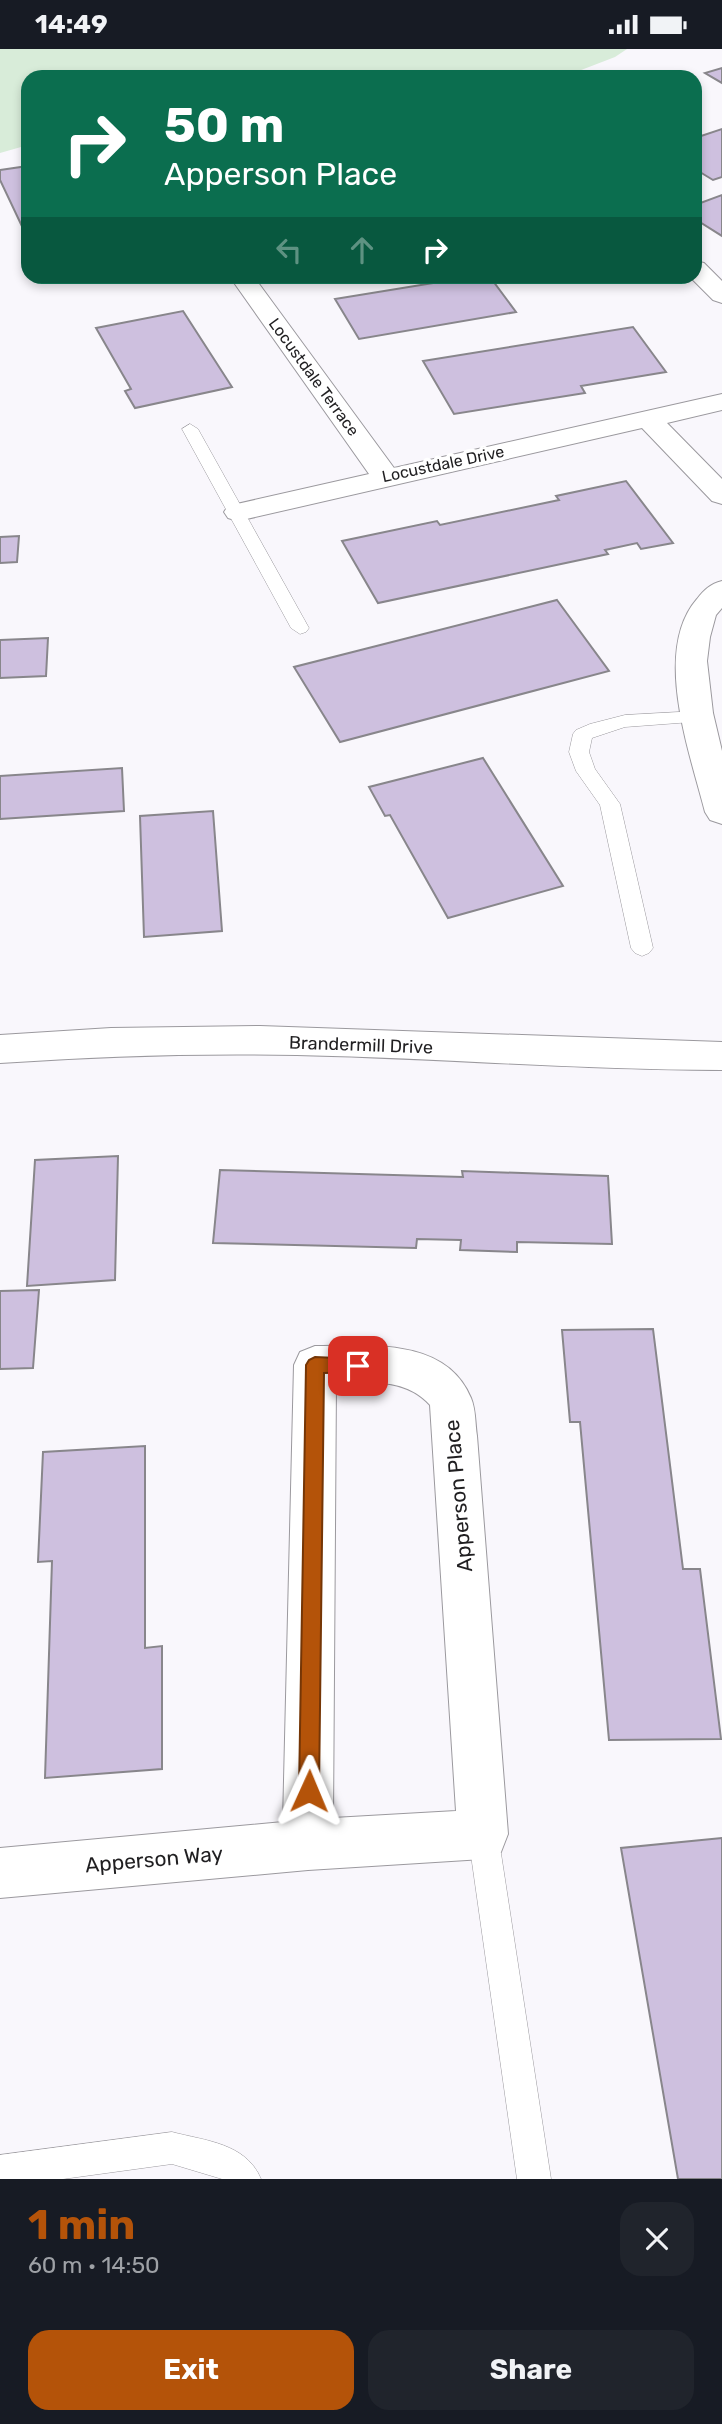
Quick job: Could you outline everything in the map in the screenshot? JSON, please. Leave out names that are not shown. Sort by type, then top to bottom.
[{"type":"street","points":[[702,275],[722,295]]},
{"type":"street","name":"Locustdale Terrace","points":[[247,284],[386,477]]},
{"type":"street","name":"Locustdale Drive","points":[[238,512],[722,402]]},
{"type":"street","points":[[649,420],[722,495]]},
{"type":"street","points":[[722,590],[701,613],[691,651],[698,717],[722,812]]},
{"type":"street","name":"Brandermill Drive","points":[[0,1049],[57,1044],[296,1041],[628,1057],[722,1056]]},
{"type":"street","name":"Apperson Place","points":[[308,1845],[315,1365],[400,1367],[429,1376],[448,1395],[455,1436],[483,1834]]},
{"type":"street","points":[[308,1845],[483,1834]]},
{"type":"street","name":"Apperson Way","points":[[0,1873],[308,1845]]},
{"type":"lane","points":[[190,429],[300,628]]},
{"type":"lane","points":[[642,948],[610,804],[586,771],[579,752],[583,734],[601,725],[626,720],[698,717]]},
{"type":"lane","points":[[483,1834],[534,2179]]},
{"type":"lane","points":[[0,2171],[172,2148],[232,2165],[244,2179]]},
{"type":"green space","points":[[0,49],[627,49],[615,57],[581,70],[21,70],[21,147],[0,153]]},
{"type":"building","points":[[722,68],[722,83],[705,73]]},
{"type":"building","points":[[722,129],[722,177],[713,180],[702,173],[702,136]]},
{"type":"building","points":[[21,167],[21,224],[0,180],[0,170]]},
{"type":"building","points":[[722,195],[722,236],[702,223],[702,202]]},
{"type":"building","points":[[427,284],[495,284],[516,312],[359,339],[335,299]]},
{"type":"building","points":[[183,311],[232,387],[135,408],[125,391],[131,389],[96,328]]},
{"type":"building","points":[[633,327],[666,372],[581,386],[585,393],[454,414],[423,361]]},
{"type":"building","points":[[626,481],[673,543],[641,549],[637,543],[605,550],[608,554],[378,603],[342,541],[437,521],[440,525],[559,500],[556,496]]},
{"type":"building","points":[[19,536],[17,562],[0,563],[0,537]]},
{"type":"building","points":[[557,600],[609,671],[340,742],[294,667]]},
{"type":"building","points":[[48,638],[46,676],[0,678],[0,640]]},
{"type":"building","points":[[483,758],[563,886],[448,918],[390,815],[385,816],[369,787]]},
{"type":"building","points":[[122,768],[124,811],[0,819],[0,776]]},
{"type":"building","points":[[213,811],[222,931],[144,937],[140,816]]},
{"type":"building","points":[[118,1156],[115,1280],[27,1286],[35,1160]]},
{"type":"building","points":[[220,1170],[463,1177],[462,1171],[608,1176],[612,1244],[517,1242],[517,1252],[460,1250],[461,1240],[417,1239],[416,1248],[213,1243]]},
{"type":"building","points":[[39,1290],[33,1368],[0,1369],[0,1291]]},
{"type":"building","points":[[653,1329],[683,1569],[700,1569],[721,1739],[609,1740],[580,1422],[570,1422],[562,1330]]},
{"type":"building","points":[[145,1446],[145,1648],[162,1646],[162,1769],[45,1778],[52,1561],[38,1562],[43,1452]]},
{"type":"building","points":[[722,1838],[722,2179],[678,2179],[621,1848]]},
{"type":"route","points":[[309,1791],[315,1365],[358,1366]]}]
